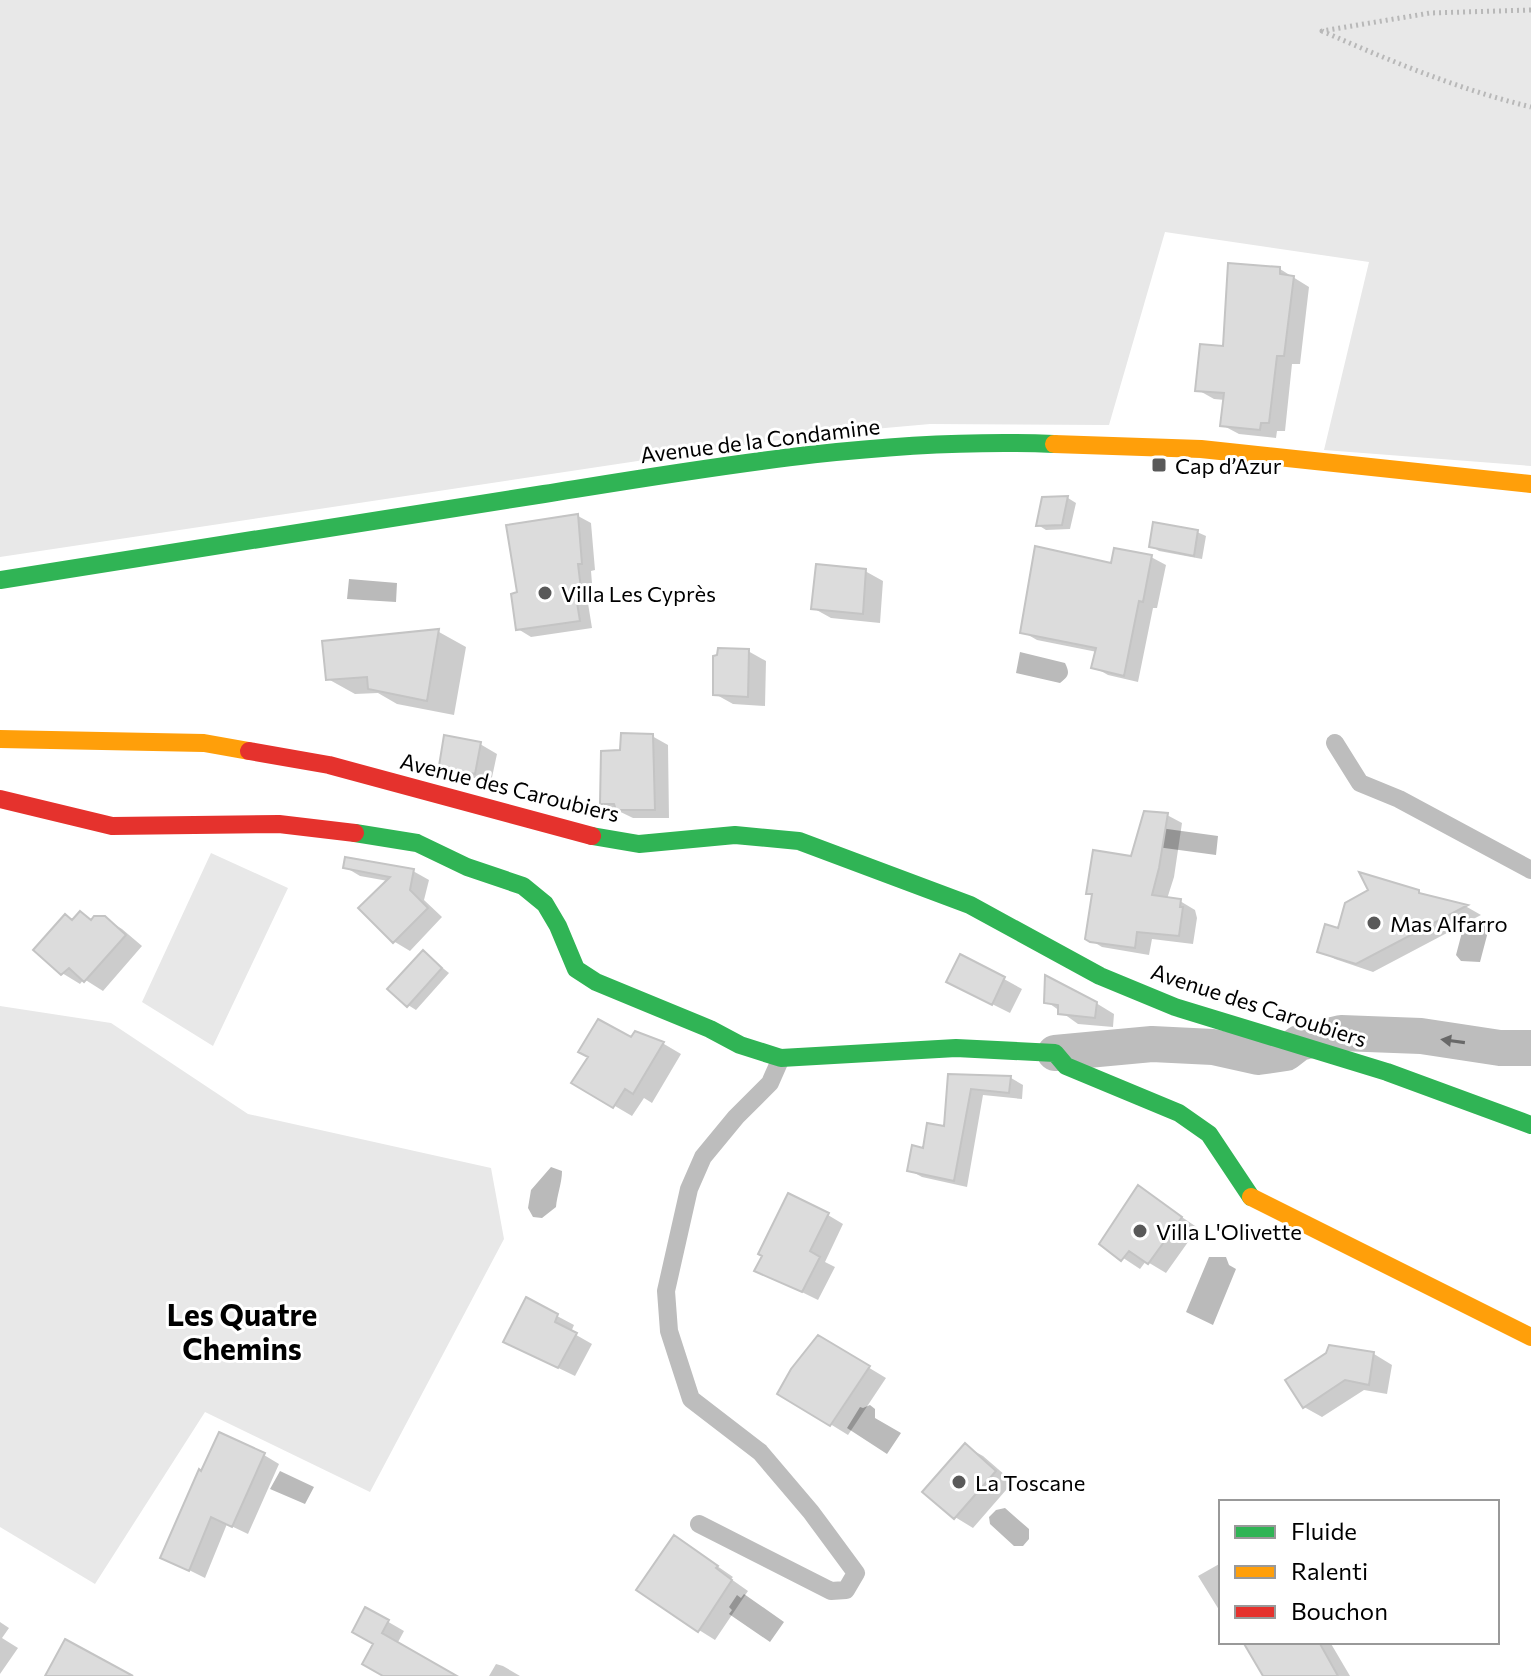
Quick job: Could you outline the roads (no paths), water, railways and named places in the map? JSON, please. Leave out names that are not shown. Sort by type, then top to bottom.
[{"type":"street","name":"Avenue de la Condamine","points":[[0,580],[751,461],[892,448],[1014,442],[1187,448],[1531,484]]},
{"type":"street","name":"Avenue des Caroubiers","points":[[0,739],[204,743],[329,765],[586,835],[639,844],[735,835],[799,841],[970,905],[1100,976],[1175,1007],[1387,1072],[1531,1125]]},
{"type":"street","points":[[0,799],[112,826],[279,824],[417,843],[467,867],[523,886],[545,904],[576,969],[596,982],[710,1029],[740,1045],[781,1058],[956,1048],[1055,1053],[1152,1044],[1213,1047],[1258,1057],[1286,1053],[1299,1043],[1341,1033],[1421,1036],[1500,1048],[1531,1048]]},
{"type":"street","points":[[1055,1053],[1066,1066],[1179,1113],[1209,1134],[1253,1200],[1531,1337]]},
{"type":"lane","points":[[1335,743],[1360,783],[1399,799],[1516,859],[1531,870]]},
{"type":"lane","points":[[699,1524],[831,1591],[846,1590],[856,1573],[811,1512],[760,1452],[691,1399],[669,1331],[666,1291],[689,1189],[703,1157],[770,1083],[781,1058]]},
{"type":"place","name":"Cap d’Azur","points":[[1159,465]]},
{"type":"place","name":"Villa Les Cyprès","points":[[545,593]]},
{"type":"place","name":"Mas Alfarro","points":[[1374,923]]},
{"type":"place","name":"Villa L'Olivette","points":[[1140,1231]]},
{"type":"place","name":"La Toscane","points":[[959,1482]]},
{"type":"district","name":"Les Quatre Chemins","points":[[242,1330]]}]
